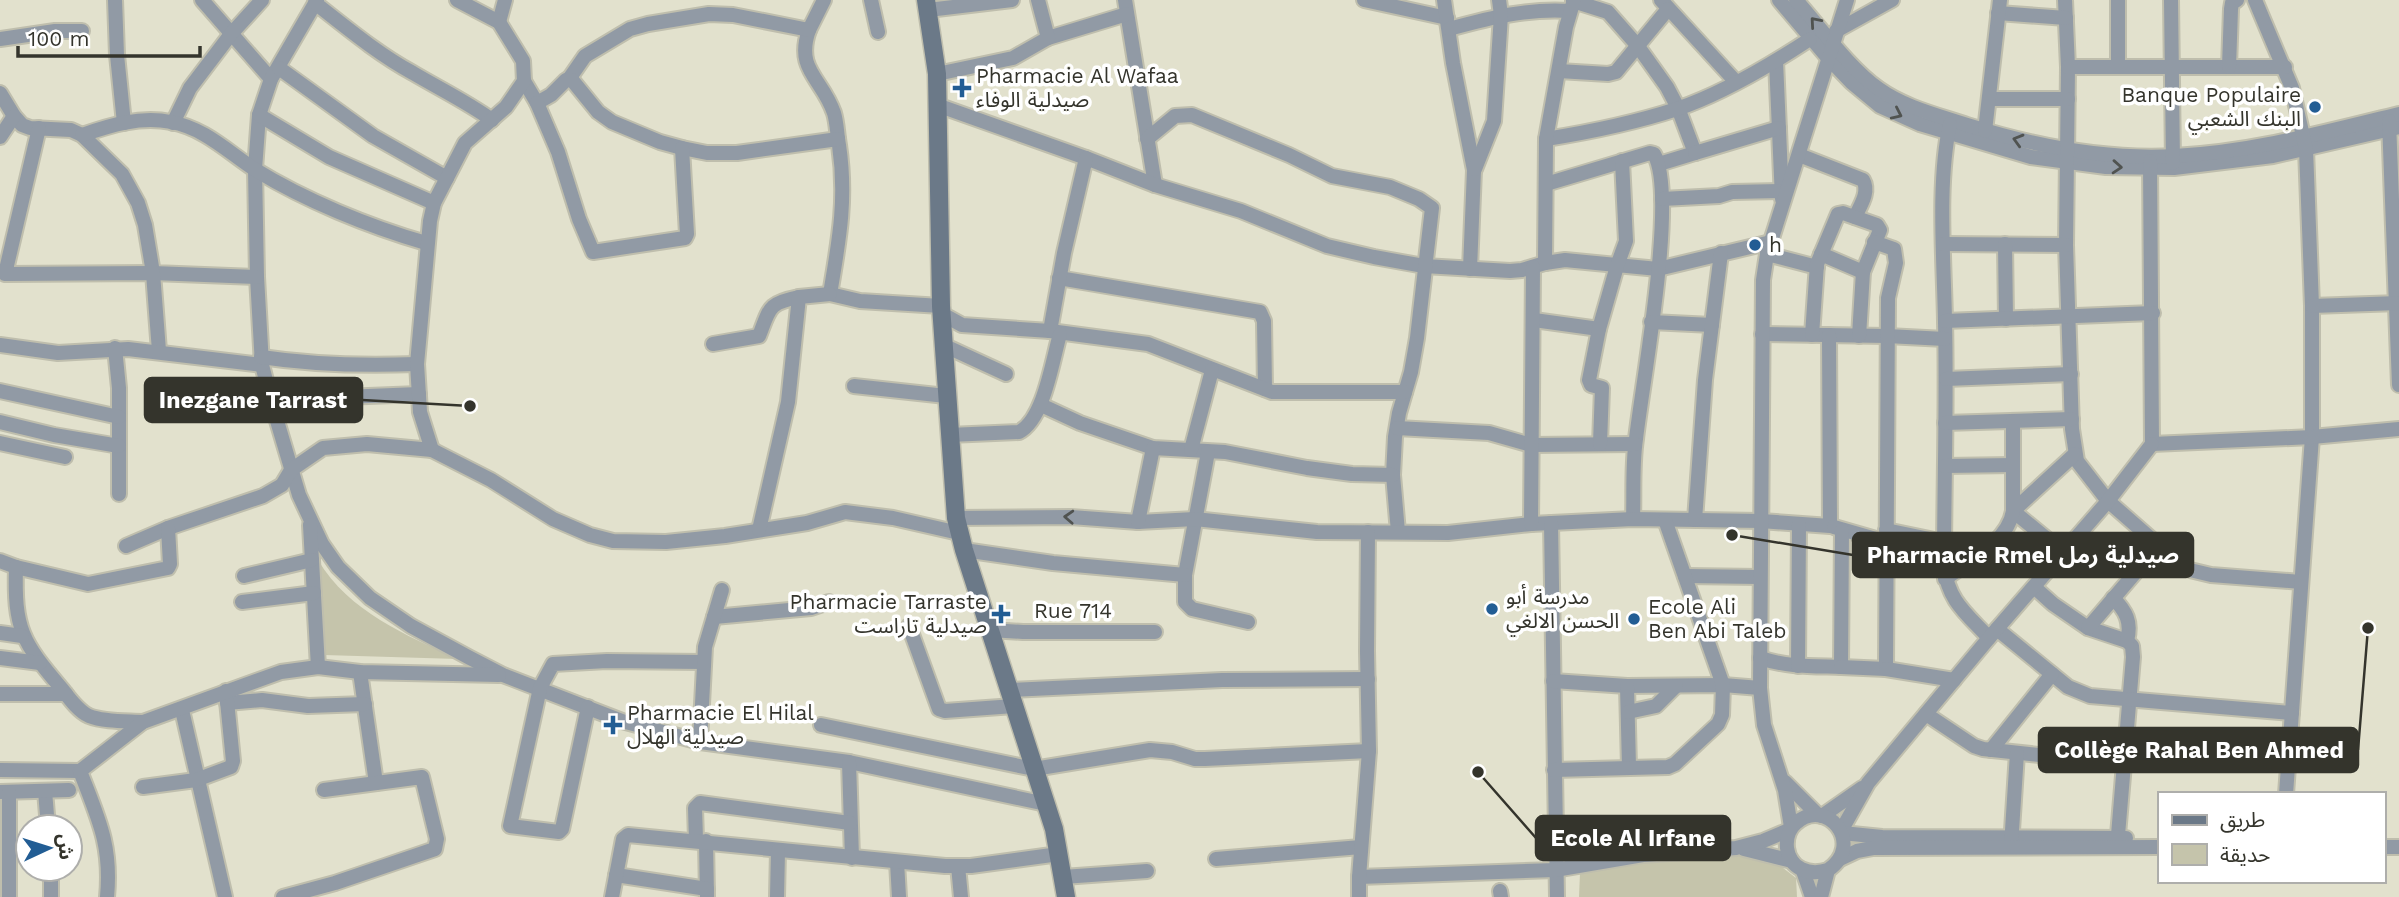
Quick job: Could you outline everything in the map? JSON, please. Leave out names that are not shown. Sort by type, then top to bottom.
[{"type":"street","points":[[115,0],[124,123]]},
{"type":"street","points":[[202,0],[231,34],[275,74],[373,136],[447,178]]},
{"type":"street","points":[[173,123],[190,88],[231,34],[262,0]]},
{"type":"street","points":[[457,0],[499,22],[523,61],[524,81],[537,103],[558,152],[579,219],[593,252],[685,238],[687,234],[682,148]]},
{"type":"street","points":[[499,22],[505,0]]},
{"type":"street","points":[[824,0],[803,46],[807,64],[835,115],[838,139],[844,202],[830,294]]},
{"type":"street","points":[[871,0],[878,32]]},
{"type":"street","points":[[1012,0],[927,5],[937,74],[946,396],[959,534],[1046,804],[1066,897]]},
{"type":"street","points":[[1038,0],[1048,38]]},
{"type":"street","points":[[1365,0],[1448,23],[1500,7],[1540,9],[1572,4],[1608,12],[1637,45],[1667,87],[1695,153]]},
{"type":"street","points":[[1444,0],[1474,170],[1470,269]]},
{"type":"street","points":[[1779,0],[1828,58],[1880,106],[1920,124],[1985,131],[2067,156]]},
{"type":"street","points":[[1796,0],[1835,37],[1878,89],[1950,126],[2031,157],[2067,156],[2150,163],[2240,161],[2394,121],[2399,385]]},
{"type":"street","points":[[1812,897],[1798,866],[1787,852],[1786,841],[1790,829],[1788,803],[1764,725],[1760,688],[1763,280],[1782,197],[1799,155],[1847,0]]},
{"type":"street","points":[[1835,37],[1892,0]]},
{"type":"street","points":[[2065,0],[2068,66],[2066,245],[2075,454],[2082,470],[2108,501],[2182,566],[2200,573],[2301,582]]},
{"type":"street","points":[[2118,0],[2119,66]]},
{"type":"street","points":[[2171,0],[2173,162]]},
{"type":"street","points":[[2229,67],[2231,9],[2232,3],[2237,0]]},
{"type":"street","points":[[2255,0],[2285,67],[2305,144],[2312,306],[2312,437],[2286,792]]},
{"type":"street","points":[[492,120],[464,100],[412,73],[373,48],[316,2],[275,74],[259,116],[255,169],[261,361],[291,470],[310,520],[338,567],[370,598],[411,626],[503,675],[654,731],[700,742],[849,762],[1046,804]]},
{"type":"street","points":[[1531,524],[1534,320],[1546,184],[1546,139],[1572,4]]},
{"type":"street","points":[[1559,71],[1612,73],[1619,69],[1665,4],[1736,82]]},
{"type":"street","points":[[1985,131],[1999,6],[2066,18]]},
{"type":"street","points":[[937,74],[1013,58],[1048,38],[1126,7],[1155,185]]},
{"type":"street","points":[[1474,170],[1494,121],[1500,7]]},
{"type":"street","points":[[537,103],[569,79],[585,56],[630,29],[648,24],[709,14],[733,15],[808,30]]},
{"type":"street","points":[[0,39],[55,31],[82,31]]},
{"type":"street","points":[[1546,139],[1594,131],[1678,108],[1736,82],[1810,39]]},
{"type":"street","points":[[1776,61],[1782,197]]},
{"type":"street","points":[[2068,66],[2285,67]]},
{"type":"street","points":[[569,79],[598,112],[612,122],[682,148],[707,153],[737,153],[838,139]]},
{"type":"street","points":[[432,450],[420,412],[417,364],[426,286],[426,243],[434,203],[465,143],[506,107],[524,81]]},
{"type":"street","points":[[0,94],[22,125],[71,130],[82,135],[128,183],[145,225],[153,273],[159,351]]},
{"type":"street","points":[[1989,99],[2068,99]]},
{"type":"street","points":[[937,105],[1155,185],[1241,211],[1294,235],[1374,257],[1424,265],[1510,271],[1565,260],[1658,269],[1721,253],[1769,248],[1863,272]]},
{"type":"street","points":[[1147,139],[1175,116],[1192,115],[1332,176],[1390,187],[1419,199],[1432,208],[1433,219],[1428,231],[1417,338],[1397,428],[1393,475],[1398,532]]},
{"type":"street","points":[[0,137],[14,116]]},
{"type":"street","points":[[259,116],[329,157],[434,203]]},
{"type":"street","points":[[82,135],[124,123],[150,120],[190,127],[214,139],[255,169],[330,208],[387,232],[426,243]]},
{"type":"street","points":[[1950,126],[1943,244],[1946,379],[1944,542],[1945,579],[1951,597],[1993,633],[2081,694],[2292,713]]},
{"type":"street","points":[[39,128],[3,273],[153,273],[257,277]]},
{"type":"street","points":[[1659,164],[1779,128]]},
{"type":"street","points":[[1546,184],[1653,153],[1659,164],[1662,200],[1658,269],[1635,443],[1633,519]]},
{"type":"street","points":[[1799,155],[1863,180],[1867,186],[1866,193],[1855,217]]},
{"type":"street","points":[[949,435],[1018,432],[1028,427],[1041,405],[1055,332],[1059,278],[1086,158]]},
{"type":"street","points":[[1600,444],[1602,388],[1591,384],[1589,380],[1627,231],[1622,161]]},
{"type":"street","points":[[1841,832],[1868,783],[2108,501],[2152,444],[2150,163]]},
{"type":"street","points":[[1662,200],[1719,197],[1732,192],[1782,197]]},
{"type":"street","points":[[1812,335],[1819,261],[1838,214],[1843,212],[1877,225],[1880,233],[1863,272],[1859,336]]},
{"type":"street","points":[[1874,242],[1890,247],[1896,253],[1888,298],[1887,336],[1886,670]]},
{"type":"street","points":[[1943,244],[2066,245]]},
{"type":"street","points":[[2005,244],[2006,319]]},
{"type":"street","points":[[1695,520],[1705,380],[1721,253]]},
{"type":"street","points":[[1059,278],[1260,312],[1264,321],[1265,389]]},
{"type":"street","points":[[713,344],[759,336],[774,304],[779,300],[830,294],[860,302],[942,310],[962,325],[1055,332],[1148,344],[1212,370],[1281,392],[1405,392]]},
{"type":"street","points":[[759,530],[788,402],[799,297]]},
{"type":"street","points":[[2312,306],[2398,303]]},
{"type":"street","points":[[1945,321],[2153,313]]},
{"type":"street","points":[[1534,320],[1600,329]]},
{"type":"street","points":[[1651,322],[1712,325]]},
{"type":"street","points":[[1762,334],[1945,339]]},
{"type":"street","points":[[1829,335],[1841,667]]},
{"type":"street","points":[[0,345],[58,353],[115,348],[355,366],[417,364]]},
{"type":"street","points":[[943,345],[1006,374]]},
{"type":"street","points":[[115,348],[120,388],[119,494]]},
{"type":"street","points":[[1191,450],[1212,370]]},
{"type":"street","points":[[1946,379],[2071,374]]},
{"type":"street","points":[[854,386],[946,396]]},
{"type":"street","points":[[0,391],[119,417]]},
{"type":"street","points":[[272,404],[419,394]]},
{"type":"street","points":[[1041,405],[1080,423],[1153,448],[1225,452],[1266,462],[1352,474],[1393,475]]},
{"type":"street","points":[[1945,423],[2072,419]]},
{"type":"street","points":[[1945,579],[1997,540],[2011,524],[2013,421]]},
{"type":"street","points":[[0,422],[119,446]]},
{"type":"street","points":[[1397,428],[1489,433],[1531,445],[1635,443]]},
{"type":"street","points":[[2152,444],[2312,437],[2399,429]]},
{"type":"street","points":[[0,443],[65,457]]},
{"type":"street","points":[[126,546],[168,528],[263,496],[282,485],[291,470],[323,448],[367,444],[432,450],[491,480],[553,519],[590,535],[613,541],[666,542],[807,523],[854,512],[893,518],[959,534],[1053,564],[1185,576]]},
{"type":"street","points":[[1138,522],[1153,448]]},
{"type":"street","points":[[1208,452],[1185,576],[1185,602],[1188,608],[1248,622]]},
{"type":"street","points":[[2013,510],[2075,454]]},
{"type":"street","points":[[1945,466],[2013,464]]},
{"type":"street","points":[[2013,510],[2064,553]]},
{"type":"street","points":[[959,534],[1071,517],[1138,522],[1195,519],[1279,530],[1448,533],[1531,524],[1633,519],[1799,524],[1944,542]]},
{"type":"street","points":[[310,520],[318,667]]},
{"type":"street","points":[[1554,770],[1668,767],[1682,759],[1718,724],[1722,715],[1723,685],[1665,520]]},
{"type":"street","points":[[1551,523],[1557,897]]},
{"type":"street","points":[[1798,666],[1799,524]]},
{"type":"street","points":[[0,561],[88,584],[168,568],[168,528]]},
{"type":"street","points":[[1359,897],[1369,751],[1368,532]]},
{"type":"street","points":[[2088,628],[2159,545]]},
{"type":"street","points":[[244,576],[312,561]]},
{"type":"street","points":[[16,567],[15,600],[22,636],[40,663],[66,694],[90,716],[143,722]]},
{"type":"street","points":[[1685,576],[1760,577]]},
{"type":"street","points":[[2034,587],[2062,611],[2088,628],[2127,641]]},
{"type":"street","points":[[700,742],[705,647],[722,590]]},
{"type":"street","points":[[242,602],[314,593]]},
{"type":"street","points":[[0,595],[15,600]]},
{"type":"street","points":[[2113,597],[2129,620],[2127,641],[2133,652],[2117,843]]},
{"type":"street","points":[[714,617],[811,608],[829,603]]},
{"type":"street","points":[[909,626],[940,709],[945,711],[1011,698],[1222,680],[1368,679]]},
{"type":"street","name":"Rue 714","points":[[990,630],[1155,632]]},
{"type":"street","points":[[0,633],[22,636]]},
{"type":"street","points":[[0,658],[40,663]]},
{"type":"street","points":[[1760,658],[1779,664],[1886,670],[1954,680]]},
{"type":"street","points":[[587,707],[562,829],[559,832],[510,826],[540,688],[550,667],[557,662],[704,662]]},
{"type":"street","points":[[0,770],[80,771],[143,722],[226,697],[281,672],[318,667],[360,672],[503,675]]},
{"type":"street","points":[[360,672],[376,783]]},
{"type":"street","points":[[1991,750],[2052,674]]},
{"type":"street","points":[[1553,681],[1627,686],[1723,685],[1760,688]]},
{"type":"street","points":[[1627,686],[1629,767]]},
{"type":"street","points":[[1628,712],[1656,706],[1676,686]]},
{"type":"street","points":[[0,694],[66,694]]},
{"type":"street","points":[[226,697],[277,700],[308,706],[365,705]]},
{"type":"street","points":[[143,787],[196,780],[233,765],[226,697]]},
{"type":"street","points":[[181,710],[225,897]]},
{"type":"street","points":[[1926,714],[1974,746],[2124,764]]},
{"type":"street","points":[[821,725],[1034,769],[1150,750],[1172,752],[1195,759],[1369,751]]},
{"type":"street","points":[[2011,842],[2017,753]]},
{"type":"street","points":[[849,762],[852,858]]},
{"type":"street","points":[[80,771],[104,833],[109,855],[107,897]]},
{"type":"street","points":[[283,897],[335,883],[435,849],[437,839],[422,777],[324,790]]},
{"type":"street","points":[[1782,778],[1820,816],[1830,819],[1841,832],[1844,846],[1840,859]]},
{"type":"street","points":[[1359,877],[1555,870],[1643,855],[1736,848],[1763,841],[1790,829],[1801,819],[1820,816],[1868,783]]},
{"type":"street","points":[[9,897],[4,792],[69,790]]},
{"type":"street","points":[[45,791],[47,813]]},
{"type":"street","points":[[616,875],[707,893],[695,807],[700,803],[850,823]]},
{"type":"street","points":[[1841,832],[1882,837],[2117,843],[2158,847]]},
{"type":"street","points":[[612,897],[623,839],[628,835],[958,866],[1059,855]]},
{"type":"street","points":[[2117,843],[2158,838]]},
{"type":"street","points":[[1736,848],[1798,866],[1811,873],[1828,870],[1840,859],[1857,851],[1873,848],[2011,842]]},
{"type":"street","points":[[1216,859],[1361,847]]},
{"type":"street","points":[[777,897],[778,850]]},
{"type":"street","points":[[897,862],[899,897]]},
{"type":"street","points":[[958,866],[961,897]]},
{"type":"street","points":[[1821,897],[1828,870]]},
{"type":"street","points":[[1063,877],[1147,871]]},
{"type":"green space","points":[[318,560],[331,578],[362,608],[399,631],[458,659],[324,655]]},
{"type":"green space","points":[[1764,853],[1796,878],[1797,897],[1579,897],[1580,873],[1638,856]]},
{"type":"place","name":"Pharmacie Al Wafaa صيدلية الوفاء","points":[[962,88]]},
{"type":"place","name":"Banque Populaire البنك الشعبي","points":[[2315,107]]},
{"type":"place","name":"h","points":[[1755,245]]},
{"type":"place","name":"Inezgane Tarrast","points":[[470,406]]},
{"type":"place","name":"Pharmacie Rmel صيدلية رمل","points":[[1732,535]]},
{"type":"place","name":"مدرسة أبو الحسن الالغي","points":[[1492,609]]},
{"type":"place","name":"Pharmacie Tarraste صيدلية تاراست","points":[[1001,614]]},
{"type":"place","name":"Ecole Ali Ben Abi Taleb","points":[[1634,619]]},
{"type":"place","name":"Collège Rahal Ben Ahmed","points":[[2368,628]]},
{"type":"place","name":"Pharmacie El Hilal صيدلية الهلال","points":[[613,725]]},
{"type":"place","name":"Ecole Al Irfane","points":[[1478,772]]}]
